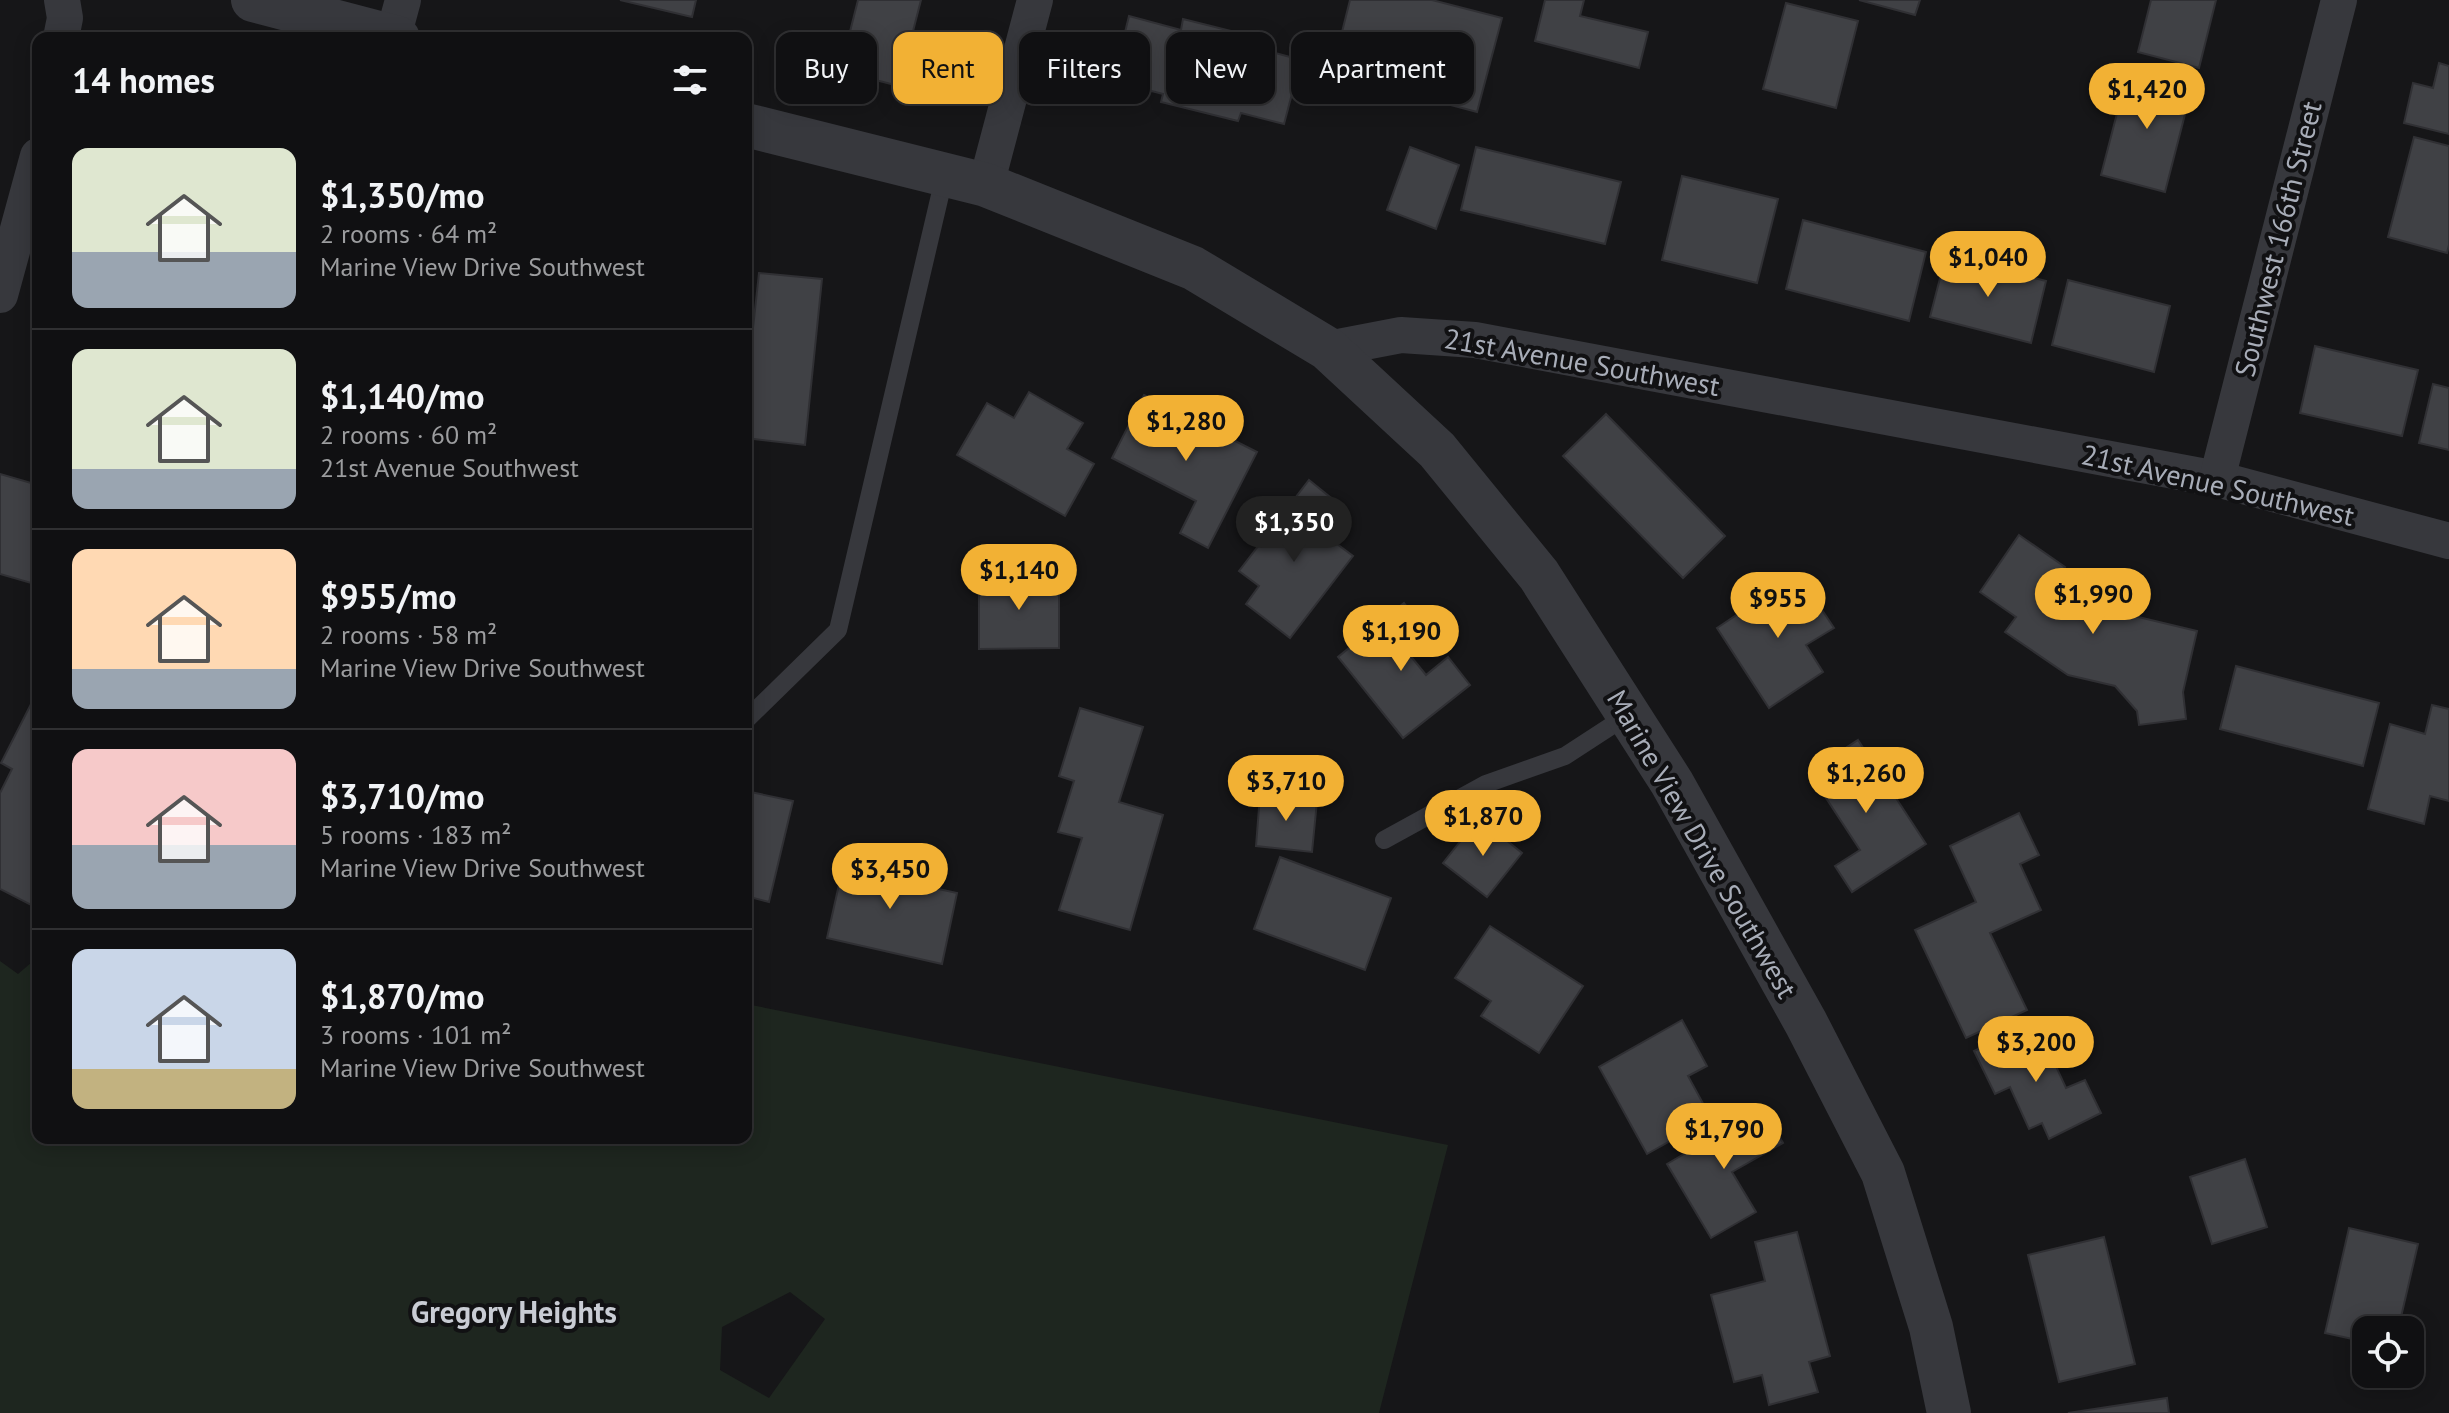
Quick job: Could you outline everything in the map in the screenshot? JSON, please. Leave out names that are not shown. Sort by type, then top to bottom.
[{"type":"street","points":[[62,0],[65,18],[62,32]]},
{"type":"street","points":[[253,0],[398,25]]},
{"type":"street","points":[[965,180],[1035,0]]},
{"type":"street","name":"Southwest 166th Street","points":[[2217,479],[2339,0]]},
{"type":"street","points":[[752,127],[965,180],[1193,268],[1328,349]]},
{"type":"street","points":[[0,295],[32,178]]},
{"type":"street","name":"21st Avenue Southwest","points":[[1328,349],[1401,335],[1475,340],[2217,479],[2449,541]]},
{"type":"street","name":"Marine View Drive Southwest","points":[[1328,349],[1437,450],[1539,575],[1672,783],[1806,1023],[1883,1173],[1931,1327],[1949,1413]]},
{"type":"lane","points":[[752,714],[838,630],[965,180]]},
{"type":"lane","points":[[1384,840],[1486,784],[1565,756],[1628,715]]},
{"type":"shaded area","points":[[0,961],[18,974],[32,962],[32,1144],[752,1144],[752,1005],[1448,1145],[1379,1413],[0,1413]],"holes":[[[790,1292],[825,1319],[769,1398],[720,1370],[722,1327]]]},
{"type":"building","points":[[620,0],[696,0],[692,17]]},
{"type":"building","points":[[858,0],[921,0],[913,32],[893,32],[893,84],[877,80],[877,32],[850,32]]},
{"type":"building","points":[[1350,0],[1432,0],[1502,18],[1477,112],[1447,104],[1474,104],[1474,32],[1342,32]]},
{"type":"building","points":[[1545,0],[1584,0],[1580,16],[1648,32],[1639,68],[1535,41]]},
{"type":"building","points":[[1859,0],[1920,0],[1915,15]]},
{"type":"building","points":[[2151,0],[2216,0],[2199,68],[2138,52]]},
{"type":"building","points":[[1786,3],[1858,21],[1836,108],[1763,89]]},
{"type":"building","points":[[1129,16],[1181,30],[1183,19],[1235,32],[1166,32],[1166,103],[1161,102],[1163,94],[1150,91],[1150,32],[1125,32]]},
{"type":"building","points":[[1275,53],[1291,57],[1291,98],[1284,124],[1241,113],[1238,121],[1169,104],[1275,104]]},
{"type":"building","points":[[2439,63],[2449,66],[2449,134],[2404,123],[2413,83],[2433,88]]},
{"type":"building","points":[[2128,71],[2192,87],[2165,192],[2101,175]]},
{"type":"building","points":[[2414,137],[2449,146],[2447,253],[2388,237]]},
{"type":"building","points":[[1410,147],[1459,165],[1436,229],[1387,210]]},
{"type":"building","points":[[1476,147],[1621,182],[1605,244],[1461,210]]},
{"type":"building","points":[[1682,176],[1778,199],[1757,283],[1662,260]]},
{"type":"building","points":[[1803,220],[1926,252],[1909,321],[1786,289]]},
{"type":"building","points":[[1946,255],[2046,281],[2031,343],[1930,317]]},
{"type":"building","points":[[759,273],[822,279],[805,445],[752,439],[752,337]]},
{"type":"building","points":[[2068,280],[2170,306],[2154,372],[2052,345]]},
{"type":"building","points":[[2315,346],[2418,370],[2402,436],[2300,413]]},
{"type":"building","points":[[2433,384],[2449,388],[2449,450],[2419,443]]},
{"type":"building","points":[[1029,392],[1083,423],[1067,449],[1094,464],[1065,516],[957,455],[987,403],[1014,418]]},
{"type":"building","points":[[1144,395],[1257,452],[1208,548],[1180,533],[1196,501],[1112,458]]},
{"type":"building","points":[[1606,414],[1725,536],[1683,578],[1563,456]]},
{"type":"building","points":[[0,474],[32,483],[32,583],[0,574]]},
{"type":"building","points":[[1309,480],[1330,497],[1309,523],[1353,556],[1290,638],[1246,604],[1259,586],[1239,571]]},
{"type":"building","points":[[2019,535],[2065,567],[2054,584],[2084,604],[2197,631],[2183,692],[2186,719],[2139,725],[2137,711],[2115,686],[2068,675],[2005,632],[2016,617],[1980,592]]},
{"type":"building","points":[[1798,574],[1834,628],[1806,645],[1823,672],[1769,708],[1717,628]]},
{"type":"building","points":[[1059,576],[1059,648],[979,649],[979,577]]},
{"type":"building","points":[[1404,603],[1426,631],[1404,648],[1426,675],[1448,657],[1470,685],[1403,738],[1338,657]]},
{"type":"building","points":[[2236,666],[2379,703],[2363,766],[2220,729]]},
{"type":"building","points":[[32,702],[32,905],[0,889],[0,793],[12,769],[1,763]]},
{"type":"building","points":[[2432,705],[2449,709],[2449,801],[2430,796],[2424,824],[2368,809],[2390,724],[2425,734]]},
{"type":"building","points":[[1080,708],[1143,727],[1119,802],[1163,815],[1130,930],[1059,910],[1082,838],[1058,832],[1074,781],[1059,776]]},
{"type":"building","points":[[1858,740],[1926,844],[1852,892],[1835,866],[1860,850],[1809,772]]},
{"type":"building","points":[[752,792],[793,801],[769,902],[752,898]]},
{"type":"building","points":[[1260,795],[1317,801],[1312,852],[1256,846]]},
{"type":"building","points":[[2019,813],[2039,855],[2020,864],[2041,910],[1990,933],[2027,1010],[1966,1038],[1915,930],[1976,902],[1950,846]]},
{"type":"building","points":[[1479,818],[1522,853],[1487,897],[1443,863]]},
{"type":"building","points":[[847,849],[887,858],[883,877],[957,893],[942,964],[827,938]]},
{"type":"building","points":[[1280,857],[1391,898],[1365,970],[1254,929]]},
{"type":"building","points":[[1490,926],[1583,986],[1539,1053],[1481,1016],[1491,1001],[1455,978]]},
{"type":"building","points":[[1682,1020],[1707,1066],[1688,1076],[1711,1118],[1647,1154],[1599,1067]]},
{"type":"building","points":[[2026,1025],[2046,1066],[2054,1062],[2066,1088],[2085,1080],[2101,1113],[2049,1139],[2042,1123],[2029,1129],[2010,1087],[1995,1094],[1974,1051]]},
{"type":"building","points":[[1762,1108],[1783,1143],[1732,1172],[1756,1212],[1711,1238],[1667,1164]]},
{"type":"building","points":[[2245,1159],[2267,1227],[2212,1244],[2190,1177]]},
{"type":"building","points":[[2349,1228],[2418,1244],[2401,1316],[2352,1316],[2352,1339],[2325,1333]]},
{"type":"building","points":[[1797,1232],[1830,1356],[1809,1362],[1818,1392],[1769,1405],[1762,1375],[1734,1382],[1711,1295],[1765,1281],[1755,1242]]},
{"type":"building","points":[[2104,1237],[2135,1364],[2059,1382],[2028,1255]]},
{"type":"building","points":[[2167,1398],[2169,1413],[2068,1413]]},
{"type":"district","name":"Gregory Heights","points":[[514,1313]]}]
